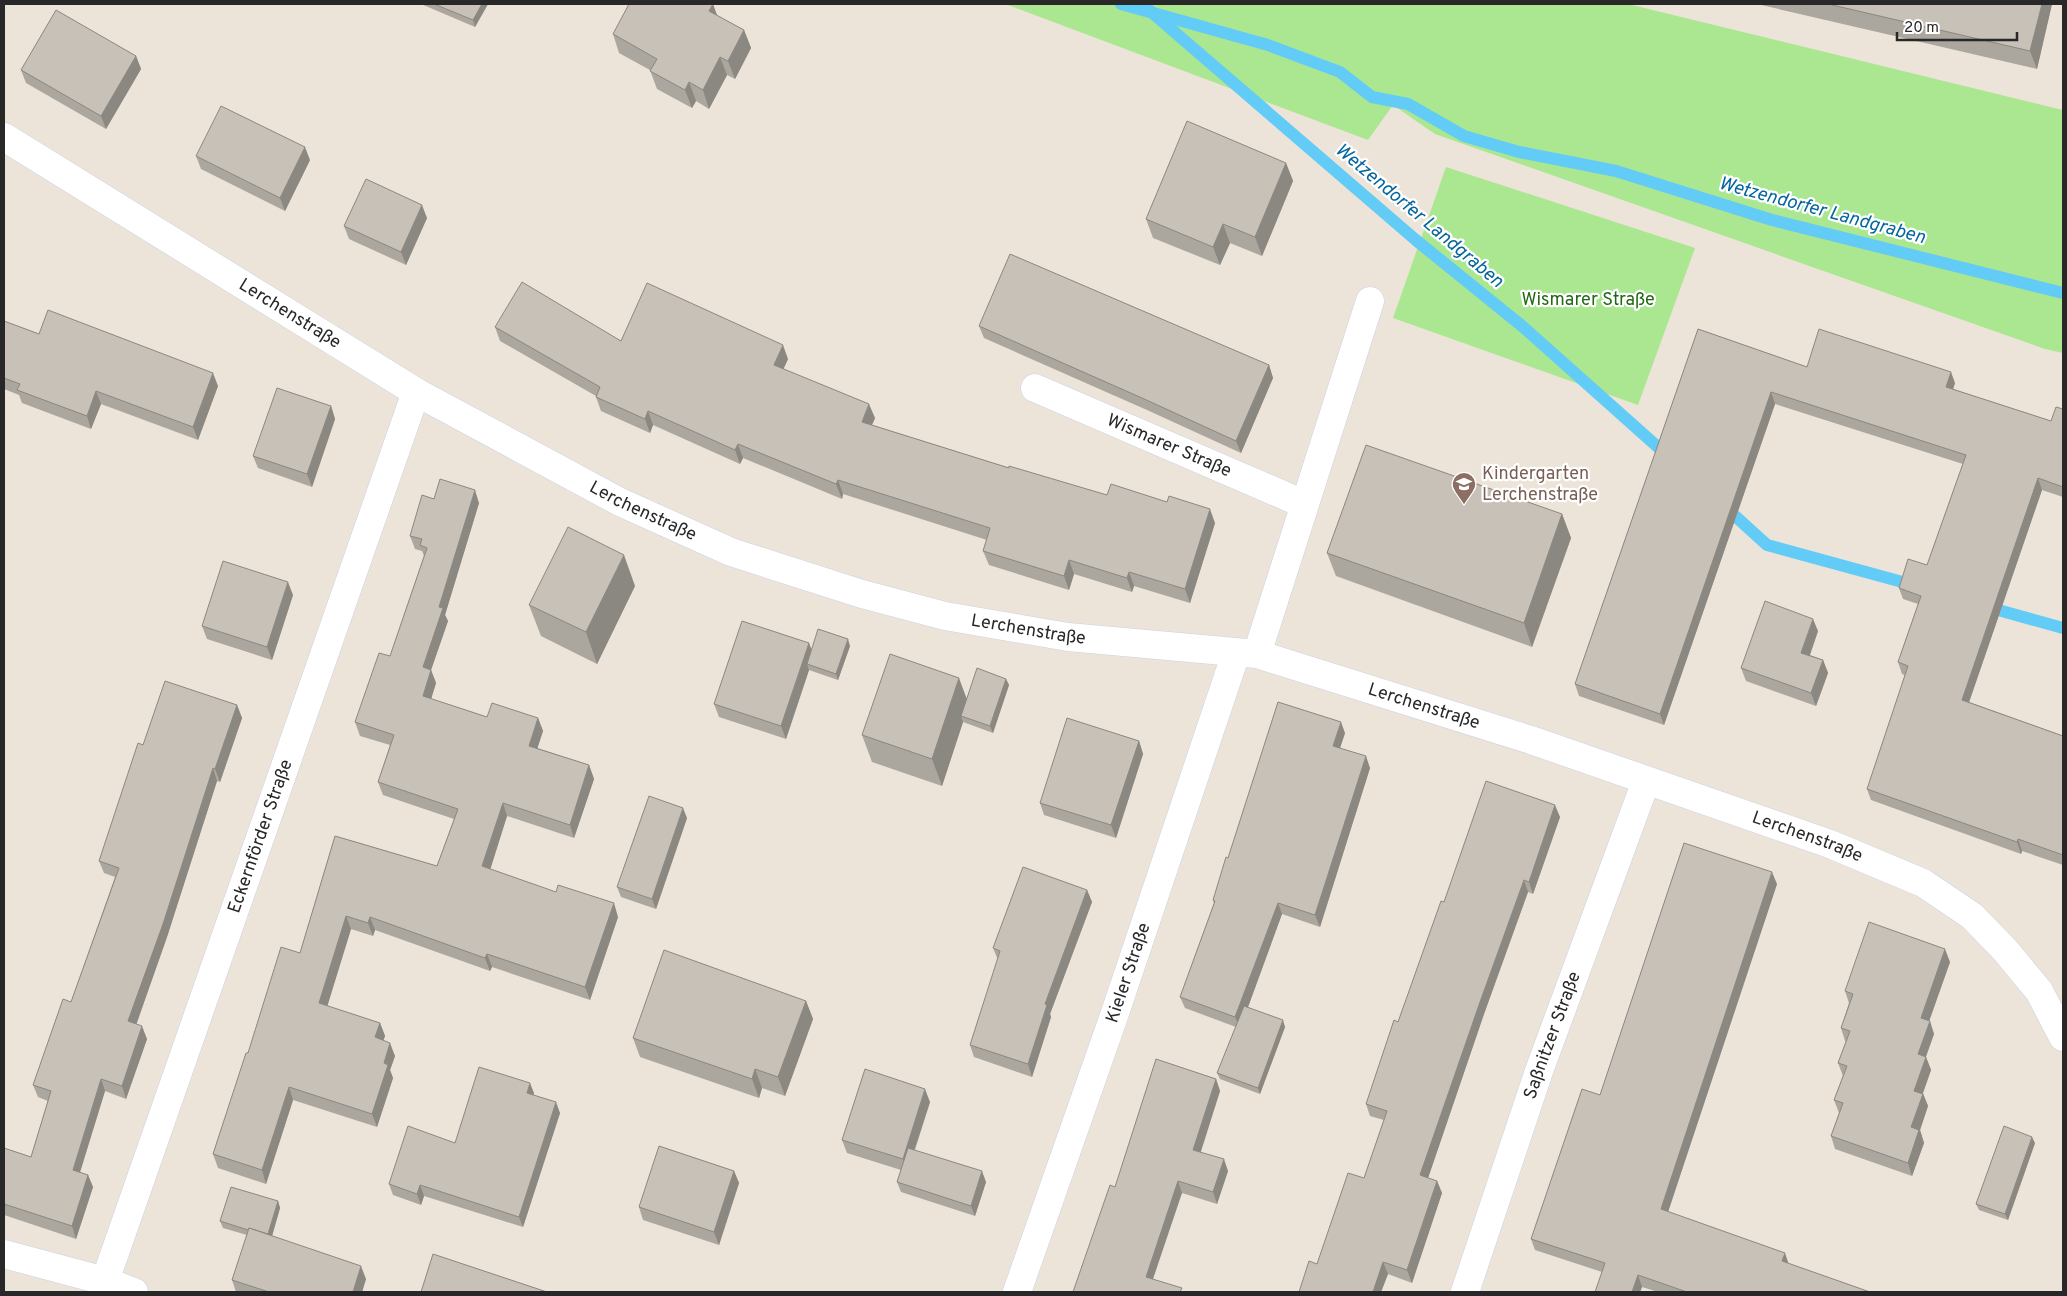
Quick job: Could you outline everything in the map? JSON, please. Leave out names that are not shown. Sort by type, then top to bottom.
[{"type":"street","name":"Lerchenstraße","points":[[4,137],[416,392],[620,502],[731,552],[862,594],[946,616],[1068,637],[1247,654],[1531,740],[1830,844],[1923,884],[1972,916],[2005,950],[2039,991],[2063,1037]]},
{"type":"street","points":[[1247,654],[1304,504],[1370,301]]},
{"type":"street","name":"Wismarer Straße","points":[[1035,388],[1304,504]]},
{"type":"street","name":"Eckernförder Straße","points":[[105,1281],[416,392]]},
{"type":"street","name":"Kieler Straße","points":[[1017,1292],[1247,654]]},
{"type":"street","name":"Saßnitzer Straße","points":[[1465,1292],[1539,1071],[1646,781]]},
{"type":"street","points":[[4,1254],[105,1281],[134,1292]]},
{"type":"green space","points":[[1005,4],[1628,4],[2063,110],[2063,353],[2045,349],[1435,134],[1393,105],[1368,140]]},
{"type":"green space","name":"Wismarer Straße","points":[[1446,167],[1695,248],[1638,405],[1393,318]]},
{"type":"building","points":[[434,4],[482,4],[473,20]]},
{"type":"building","points":[[629,4],[713,4],[709,11],[744,30],[728,61],[720,57],[703,90],[689,82],[685,90],[650,71],[657,59],[613,34]]},
{"type":"building","points":[[1828,4],[2042,4],[2030,51]]},
{"type":"building","points":[[56,10],[136,56],[101,116],[21,70]]},
{"type":"building","points":[[221,106],[305,147],[280,198],[196,156]]},
{"type":"building","points":[[1187,121],[1286,163],[1255,237],[1223,224],[1213,247],[1146,219]]},
{"type":"building","points":[[366,179],[422,205],[401,252],[344,226]]},
{"type":"building","points":[[1010,254],[1269,365],[1236,441],[979,326]]},
{"type":"building","points":[[522,282],[621,341],[647,283],[783,345],[774,365],[869,404],[862,422],[1009,468],[1009,466],[1107,495],[1111,484],[1167,502],[1169,496],[1210,509],[1185,589],[1129,572],[1127,578],[1069,560],[1064,576],[983,551],[990,528],[838,480],[836,484],[738,444],[735,450],[648,411],[645,419],[596,397],[600,387],[495,327]]},
{"type":"building","points":[[48,310],[213,373],[193,427],[96,391],[87,416],[17,390],[20,384],[4,378],[4,321],[39,334]]},
{"type":"building","points":[[1698,329],[1807,367],[1819,329],[1951,372],[1946,387],[2051,421],[2056,407],[2063,409],[2063,487],[2038,478],[1962,700],[2063,736],[2063,855],[2018,839],[2017,842],[1867,789],[1908,666],[1898,662],[1921,596],[1899,588],[1908,559],[1927,565],[1966,455],[1771,392],[1660,714],[1575,684]]},
{"type":"building","points":[[277,388],[331,406],[307,474],[253,456]]},
{"type":"building","points":[[1366,445],[1562,514],[1524,623],[1327,553]]},
{"type":"building","points":[[440,479],[475,490],[439,607],[443,608],[423,667],[431,670],[423,696],[487,717],[492,703],[538,718],[529,746],[589,765],[570,825],[503,803],[482,866],[556,892],[558,885],[614,903],[585,987],[487,954],[485,958],[370,917],[368,923],[346,916],[319,1003],[380,1023],[375,1037],[390,1043],[384,1063],[388,1065],[372,1114],[289,1087],[262,1170],[213,1154],[246,1053],[248,1053],[281,947],[300,953],[335,836],[437,866],[458,809],[378,782],[394,735],[355,722],[379,653],[390,656],[427,548],[420,545],[422,539],[410,536],[422,495],[434,499]]},
{"type":"building","points":[[568,527],[624,555],[586,632],[529,605]]},
{"type":"building","points":[[223,561],[288,582],[267,647],[202,626]]},
{"type":"building","points":[[1765,601],[1813,619],[1801,653],[1823,660],[1811,693],[1741,668]]},
{"type":"building","points":[[742,621],[809,643],[781,726],[714,704]]},
{"type":"building","points":[[818,629],[848,639],[836,674],[807,664]]},
{"type":"building","points":[[890,654],[959,678],[932,759],[862,735]]},
{"type":"building","points":[[977,668],[1006,679],[990,726],[961,716]]},
{"type":"building","points":[[165,681],[237,705],[215,769],[213,768],[163,924],[128,1021],[142,1026],[122,1086],[101,1079],[73,1170],[88,1175],[72,1226],[4,1204],[4,1148],[31,1157],[51,1091],[33,1085],[63,999],[71,1002],[119,868],[99,861],[138,743],[143,745]]},
{"type":"building","points":[[1278,702],[1341,722],[1333,746],[1366,756],[1315,915],[1278,903],[1235,1017],[1180,997],[1215,901],[1213,900],[1226,857],[1228,858]]},
{"type":"building","points":[[1067,718],[1139,741],[1111,825],[1040,803]]},
{"type":"building","points":[[1486,781],[1555,805],[1529,882],[1524,880],[1420,1175],[1437,1181],[1407,1270],[1383,1262],[1373,1292],[1299,1292],[1309,1261],[1317,1264],[1348,1173],[1364,1178],[1387,1111],[1366,1104],[1394,1020],[1398,1022],[1441,901],[1444,902]]},
{"type":"building","points":[[649,796],[683,808],[652,899],[617,887]]},
{"type":"building","points":[[1684,843],[1772,872],[1661,1209],[1785,1253],[1782,1261],[1870,1292],[1687,1292],[1638,1275],[1632,1292],[1595,1292],[1605,1263],[1531,1239],[1582,1089],[1600,1095]]},
{"type":"building","points":[[1023,867],[1087,890],[1045,1004],[1047,1005],[1028,1064],[970,1045],[1000,951],[993,948]]},
{"type":"building","points":[[1869,922],[1945,949],[1921,1018],[1930,1021],[1918,1054],[1926,1057],[1914,1091],[1923,1094],[1911,1127],[1919,1130],[1908,1163],[1831,1136],[1843,1103],[1834,1100],[1847,1066],[1838,1063],[1850,1031],[1841,1028],[1853,994],[1845,991]]},
{"type":"building","points":[[664,950],[806,1001],[778,1077],[755,1069],[752,1079],[633,1038]]},
{"type":"building","points":[[1244,1006],[1283,1020],[1258,1088],[1217,1073]]},
{"type":"building","points":[[1156,1059],[1216,1079],[1193,1150],[1224,1159],[1213,1192],[1178,1181],[1146,1277],[1182,1288],[1180,1292],[1073,1292],[1110,1185],[1115,1187]]},
{"type":"building","points":[[479,1067],[530,1083],[527,1093],[556,1102],[519,1217],[420,1185],[417,1194],[389,1184],[408,1126],[455,1143]]},
{"type":"building","points":[[865,1069],[925,1089],[903,1159],[842,1140]]},
{"type":"building","points":[[2004,1126],[2032,1137],[2005,1214],[1976,1204]]},
{"type":"building","points":[[659,1146],[734,1171],[714,1232],[639,1207]]},
{"type":"building","points":[[908,1148],[982,1171],[971,1206],[897,1182]]},
{"type":"building","points":[[231,1187],[278,1201],[268,1234],[220,1221]]},
{"type":"building","points":[[249,1228],[361,1266],[353,1292],[269,1292],[232,1280]]},
{"type":"building","points":[[433,1254],[547,1292],[421,1292]]},
{"type":"waterway","name":"Wetzendorfer Landgraben","points":[[1121,4],[1268,45],[1340,72],[1372,97],[1408,104],[1464,136],[1519,152],[1616,171],[1772,220],[2063,293]]},
{"type":"waterway","name":"Wetzendorfer Landgraben","points":[[1142,4],[1417,241],[1522,326],[1669,457]]},
{"type":"waterway","name":"Wetzendorfer Landgraben","points":[[1723,505],[1767,545],[1917,586]]},
{"type":"waterway","name":"Wetzendorfer Landgraben","points":[[1984,606],[2063,628]]},
{"type":"place","name":"Kindergarten Lerchenstraße","points":[[1464,505]]}]
